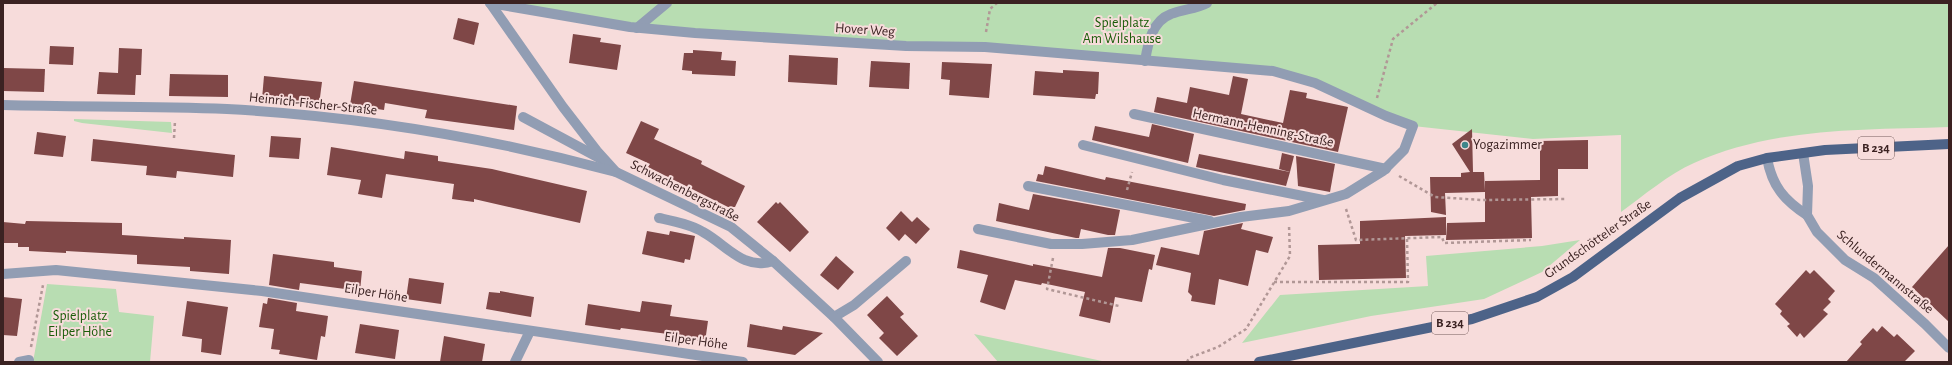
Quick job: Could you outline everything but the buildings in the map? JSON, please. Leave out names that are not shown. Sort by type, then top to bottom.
[{"type":"main road","name":"Grundschötteler Straße","points":[[1259,362],[1472,318],[1537,297],[1573,277],[1680,198],[1738,166],[1767,158],[1824,150],[1949,144]]},
{"type":"street","name":"Hover Weg","points":[[490,3],[637,28],[899,46],[985,47],[1145,61]]},
{"type":"street","name":"Schwachenbergstraße","points":[[490,3],[563,107],[606,162],[616,172],[724,223],[773,261],[834,317],[878,362]]},
{"type":"street","points":[[637,28],[667,3]]},
{"type":"street","points":[[978,229],[1056,244],[1082,244],[1132,240],[1216,222],[1289,211],[1342,195],[1365,184],[1386,169],[1404,150],[1413,126],[1314,83],[1273,71],[1145,61],[1149,39],[1158,23],[1170,14],[1207,3]]},
{"type":"street","name":"Heinrich-Fischer-Straße","points":[[3,105],[227,110],[333,119],[434,132],[575,161],[616,172]]},
{"type":"street","name":"Hermann-Henning-Straße","points":[[1134,114],[1386,169]]},
{"type":"street","points":[[523,117],[606,162]]},
{"type":"street","points":[[1083,145],[1224,180],[1325,201]]},
{"type":"street","points":[[1803,154],[1808,186],[1807,215]]},
{"type":"street","name":"Schlundermannstraße","points":[[1767,158],[1770,175],[1780,192],[1791,205],[1807,215],[1816,232],[1845,260],[1874,278],[1949,348]]},
{"type":"street","points":[[1028,186],[1216,222]]},
{"type":"street","points":[[659,218],[686,224],[703,232],[748,263],[764,264],[773,261]]},
{"type":"street","points":[[834,317],[854,305],[906,261]]},
{"type":"street","name":"Eilper Höhe","points":[[3,274],[56,270],[262,291],[743,362]]},
{"type":"street","points":[[515,362],[530,331]]},
{"type":"path","points":[[985,47],[990,9],[996,3]]},
{"type":"path","points":[[1374,110],[1393,40],[1437,3]]},
{"type":"path","points":[[1124,204],[1135,158]]},
{"type":"path","points":[[1386,169],[1434,197],[1482,200],[1566,199]]},
{"type":"path","points":[[1342,195],[1356,240],[1442,237],[1444,243],[1531,240]]},
{"type":"path","points":[[1187,362],[1189,358],[1218,347],[1246,329],[1290,256],[1289,211]]},
{"type":"path","points":[[1273,282],[1408,282],[1407,239]]},
{"type":"path","points":[[1056,244],[1047,289],[1119,306]]},
{"type":"path","points":[[24,361],[46,271]]},
{"type":"green space","name":"Spielplatz Am Wilshause","points":[[490,3],[1949,3],[1949,127],[1852,130],[1819,133],[1787,137],[1724,151],[1694,163],[1675,173],[1621,212],[1621,135],[1533,139],[1413,126],[1273,71],[1145,61],[695,33]]},
{"type":"green space","points":[[74,119],[171,122],[172,133],[82,123],[74,121]]},
{"type":"green space","points":[[1580,240],[1542,272],[1484,299],[1371,316],[1242,343],[1280,295],[1428,286],[1426,256],[1542,246]]},
{"type":"green space","name":"Spielplatz Eilper Höhe","points":[[47,284],[116,289],[119,312],[154,316],[150,362],[33,362]]},
{"type":"green space","points":[[974,334],[1102,361],[998,362]]},
{"type":"place","name":"Yogazimmer","points":[[1465,145]]}]
